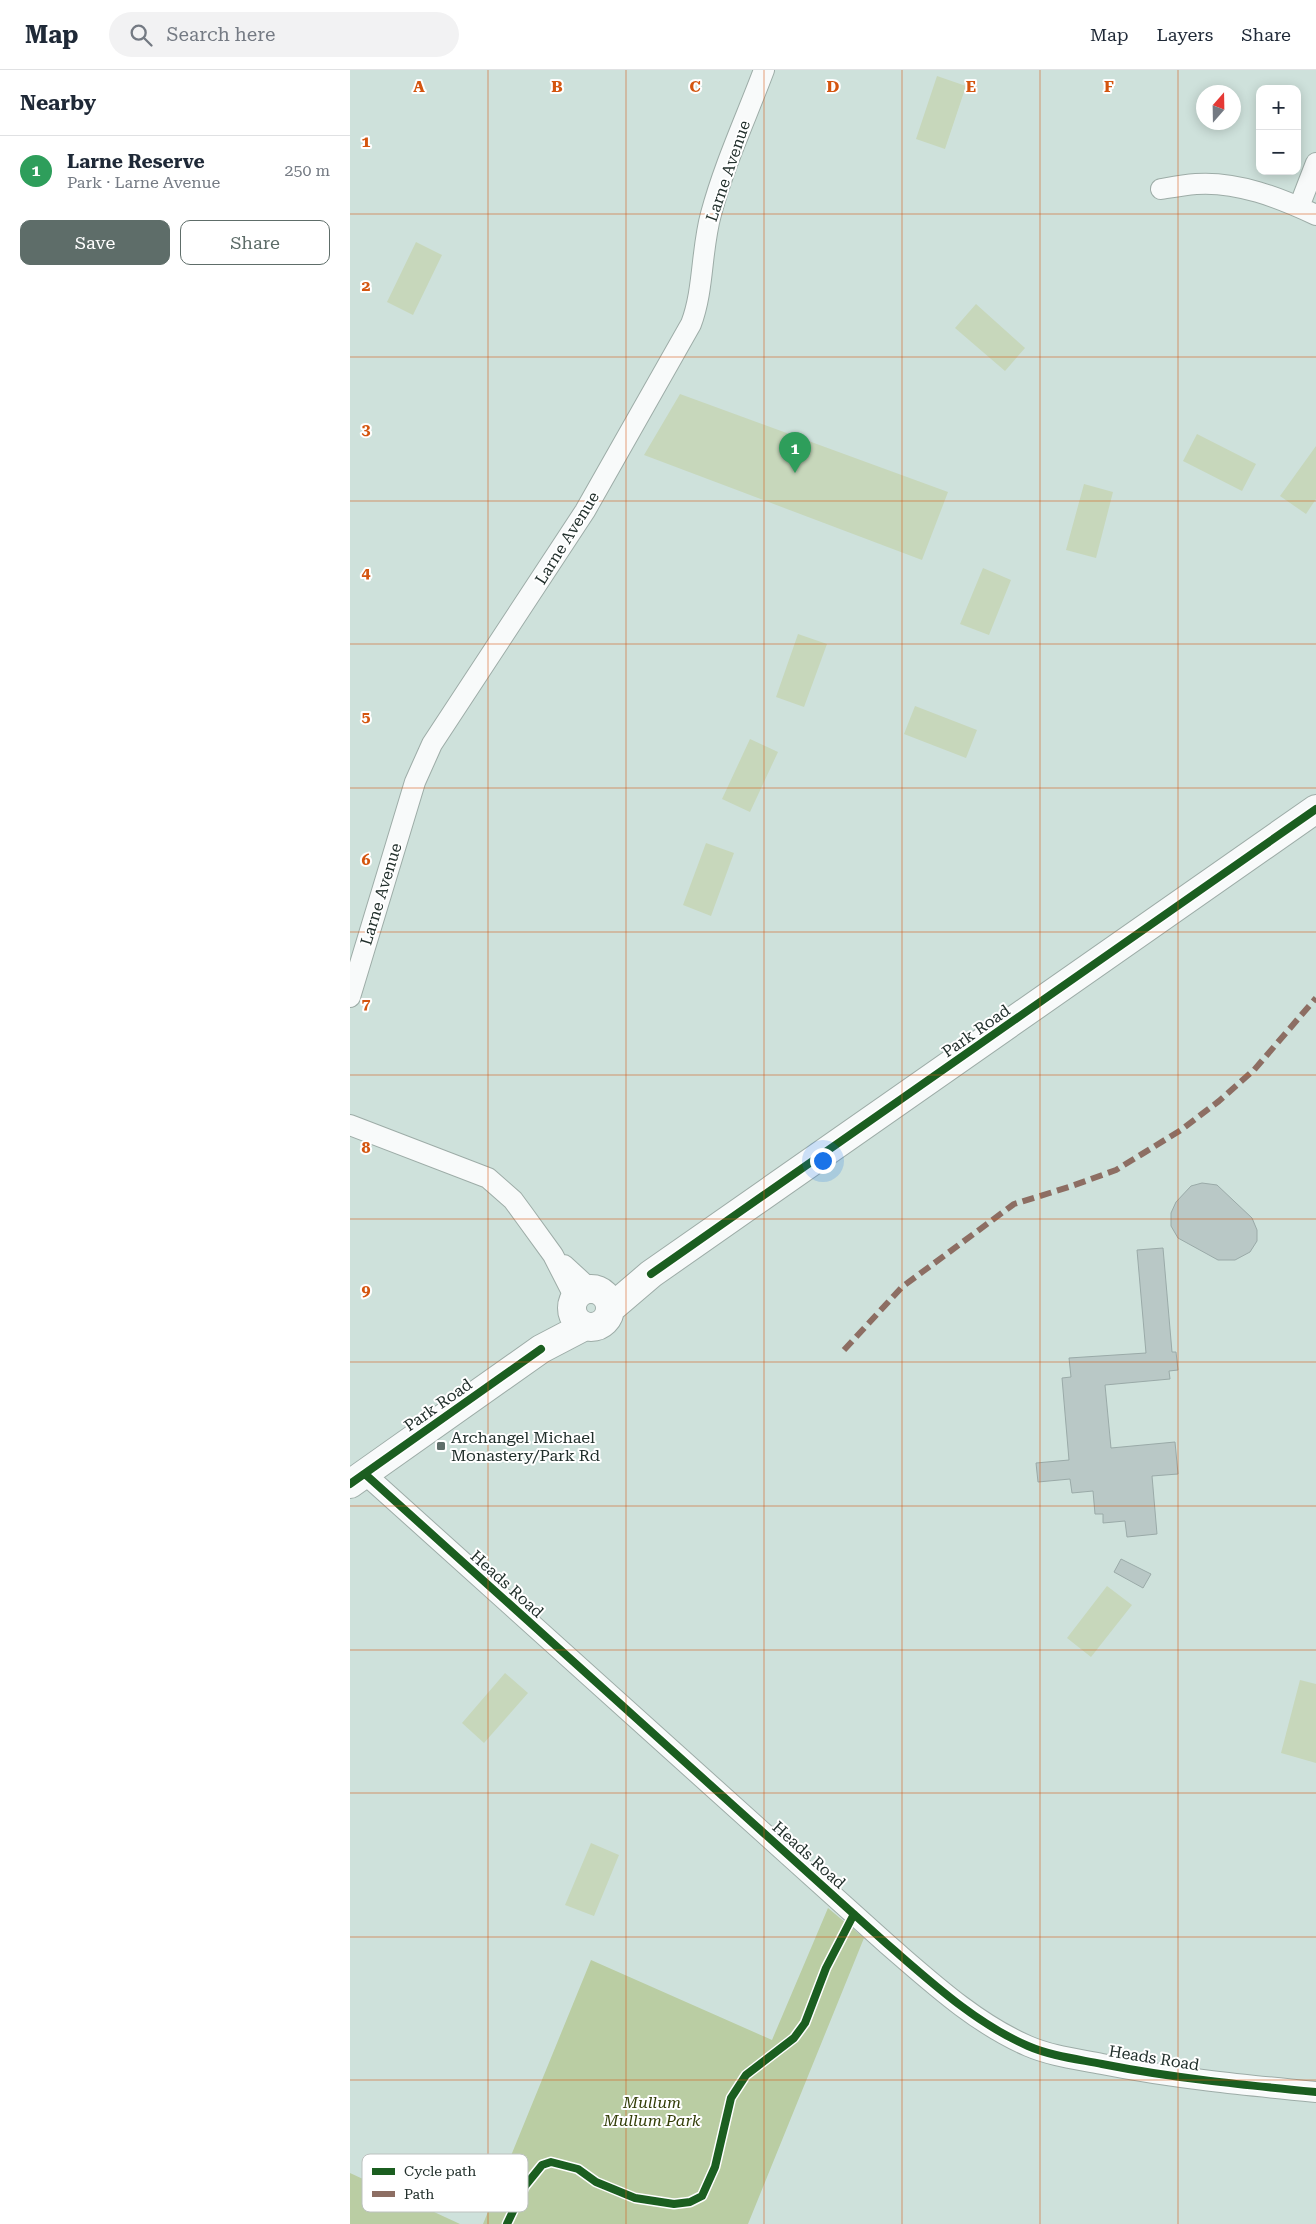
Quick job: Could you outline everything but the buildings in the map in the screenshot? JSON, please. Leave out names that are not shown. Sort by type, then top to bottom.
[{"type":"street","name":"Larne Avenue","points":[[350,996],[415,782],[432,744],[576,526],[691,324],[696,311],[704,244],[711,214],[764,70]]},
{"type":"street","points":[[1161,189],[1196,184],[1219,184],[1274,197],[1308,211],[1316,163]]},
{"type":"street","name":"Park Road","points":[[357,1479],[541,1349],[589,1304],[651,1274],[1316,809]]},
{"type":"street","points":[[350,1125],[488,1178],[513,1200],[589,1304]]},
{"type":"street","name":"Heads Road","points":[[357,1479],[934,1984],[995,2030],[1029,2047],[1054,2055],[1131,2070],[1316,2092]]},
{"type":"green space","points":[[937,76],[966,86],[945,149],[916,139]]},
{"type":"green space","points":[[416,242],[442,255],[413,315],[387,302]]},
{"type":"green space","points":[[976,304],[1025,348],[1005,371],[955,328]]},
{"type":"green space","points":[[680,394],[948,492],[922,560],[644,455]]},
{"type":"green space","points":[[1197,434],[1256,464],[1242,491],[1183,461]]},
{"type":"green space","points":[[1316,446],[1316,499],[1306,514],[1280,496]]},
{"type":"green space","points":[[1084,484],[1113,492],[1096,558],[1066,550]]},
{"type":"green space","points":[[983,568],[1011,580],[989,635],[960,624]]},
{"type":"green space","points":[[798,634],[827,644],[804,707],[776,697]]},
{"type":"green space","points":[[915,706],[977,730],[966,758],[904,734]]},
{"type":"green space","points":[[750,739],[778,752],[750,812],[722,799]]},
{"type":"green space","points":[[706,843],[734,853],[711,916],[683,905]]},
{"type":"green space","points":[[1107,1586],[1132,1605],[1091,1657],[1067,1638]]},
{"type":"green space","points":[[505,1673],[528,1693],[484,1743],[462,1723]]},
{"type":"green space","points":[[1300,1680],[1316,1684],[1316,1763],[1281,1753]]},
{"type":"green space","points":[[591,1843],[619,1855],[594,1916],[565,1905]]},
{"type":"green space","name":"Mullum Mullum Park","points":[[828,1908],[864,1938],[748,2224],[483,2224],[488,2212],[528,2212],[528,2154],[512,2154],[591,1960],[772,2040]]},
{"type":"green space","points":[[350,2173],[362,2179],[362,2212],[434,2212],[460,2224],[350,2224]]},
{"type":"marked path","points":[[844,1350],[902,1287],[1014,1204],[1116,1170],[1181,1130],[1219,1101],[1254,1070],[1316,998]]},
{"type":"cycle path","points":[[651,1274],[1316,809]]},
{"type":"cycle path","points":[[350,1484],[541,1349]]},
{"type":"cycle path","points":[[365,1474],[887,1944],[954,2001],[990,2026],[1028,2046],[1064,2057],[1181,2077],[1316,2092]]},
{"type":"cycle path","points":[[528,2182],[542,2165],[551,2162],[578,2169],[596,2182],[635,2198],[674,2204],[690,2202],[702,2196],[715,2167],[731,2098],[746,2075],[794,2038],[805,2023],[826,1968],[854,1914]]},
{"type":"cycle path","points":[[507,2224],[513,2212]]},
{"type":"place","name":"Larne Reserve","points":[[795,473]]},
{"type":"place","name":"Archangel Michael Monastery/Park Rd","points":[[441,1446]]}]
